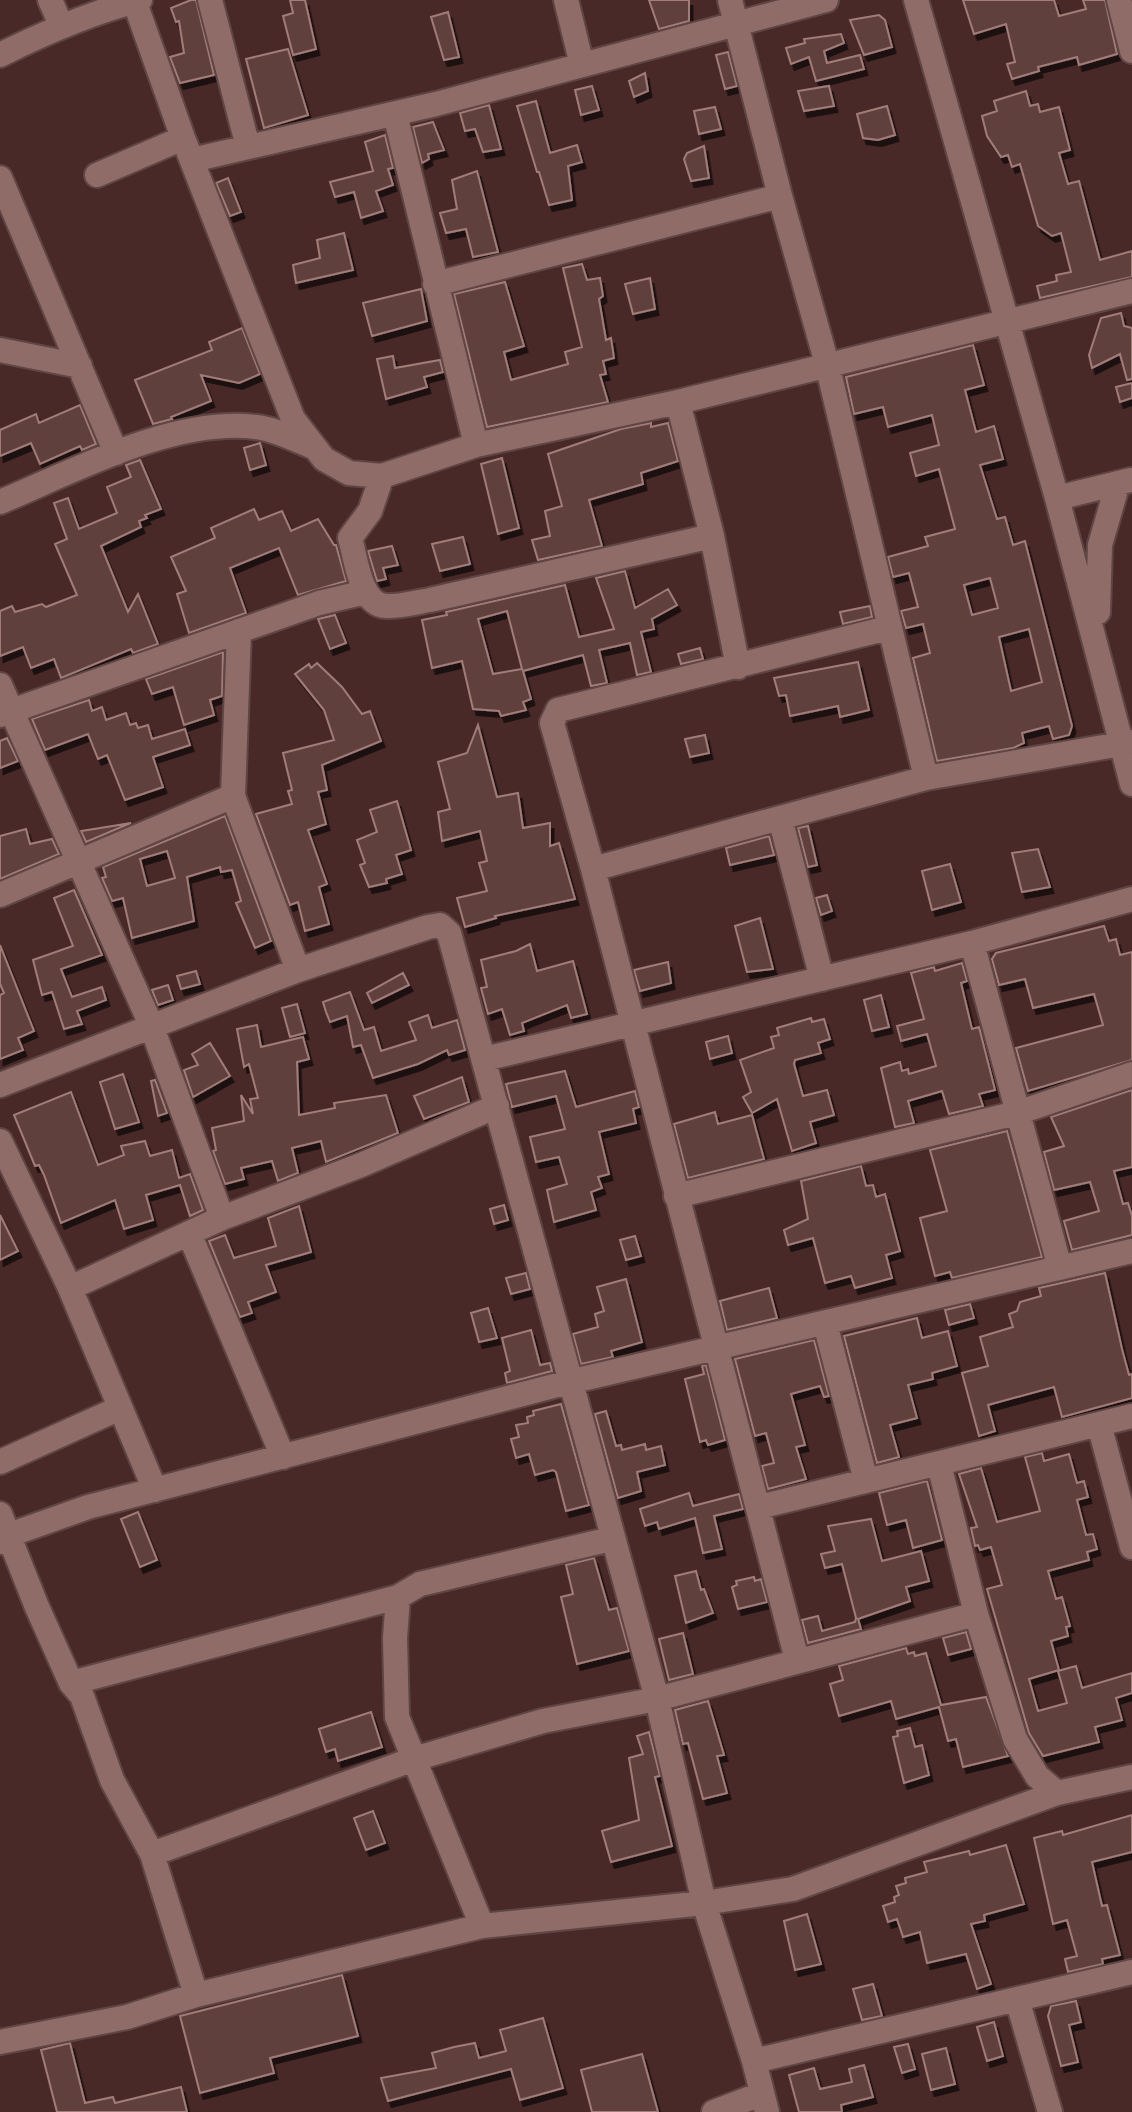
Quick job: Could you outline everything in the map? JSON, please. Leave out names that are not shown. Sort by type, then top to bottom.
[{"type":"street","points":[[50,0],[61,25]]},
{"type":"street","points":[[210,0],[248,147]]},
{"type":"street","points":[[566,0],[582,65]]},
{"type":"street","points":[[97,175],[187,149],[248,147],[395,114],[582,65],[733,12],[826,0]]},
{"type":"street","points":[[916,0],[1126,743],[1132,784]]},
{"type":"street","points":[[1119,0],[1132,51]]},
{"type":"street","points":[[0,55],[61,25],[136,1],[187,149],[293,419],[324,459],[349,473],[383,475],[476,445],[678,402],[1132,291]]},
{"type":"street","points":[[733,12],[827,364],[926,778]]},
{"type":"street","points":[[395,114],[476,445]]},
{"type":"street","points":[[0,178],[117,453]]},
{"type":"street","points":[[435,284],[780,196]]},
{"type":"street","points":[[0,350],[80,366]]},
{"type":"street","points":[[678,402],[712,536],[738,667]]},
{"type":"street","points":[[0,502],[117,453],[176,435],[242,426],[272,430],[315,447]]},
{"type":"street","points":[[383,475],[370,511],[350,538],[366,592],[373,602],[385,606],[430,600],[712,536]]},
{"type":"street","points":[[1057,498],[1125,481]]},
{"type":"street","points":[[1100,655],[1097,576],[1100,545],[1125,481]]},
{"type":"street","points":[[6,713],[318,603],[366,592]]},
{"type":"street","points":[[797,1660],[593,869],[552,723],[558,710],[888,628]]},
{"type":"street","points":[[239,631],[233,796],[298,970]]},
{"type":"street","points":[[0,685],[6,713],[80,863],[151,1025],[222,1219]]},
{"type":"street","points":[[593,869],[926,778],[1126,743]]},
{"type":"street","points":[[0,895],[233,796]]},
{"type":"street","points":[[780,818],[822,979]]},
{"type":"street","points":[[484,1059],[972,943],[1132,899]]},
{"type":"street","points":[[0,1085],[298,970],[440,925],[449,933],[611,1539],[657,1699],[704,1903],[754,2061],[764,2103],[713,2112]]},
{"type":"street","points":[[972,943],[1060,1268]]},
{"type":"street","points":[[676,1196],[1017,1113],[1132,1074]]},
{"type":"street","points":[[70,1288],[222,1219],[360,1165],[497,1106]]},
{"type":"street","points":[[0,1141],[70,1288],[155,1490]]},
{"type":"street","points":[[189,1234],[283,1457]]},
{"type":"street","points":[[196,1995],[152,1854],[112,1780],[82,1696],[71,1683],[3,1530],[569,1382],[1132,1251]]},
{"type":"street","points":[[825,1323],[866,1481]]},
{"type":"street","points":[[0,1462],[121,1408]]},
{"type":"street","points":[[759,1507],[1132,1416]]},
{"type":"street","points":[[1098,1424],[1132,1547]]},
{"type":"street","points":[[939,1464],[976,1614],[1020,1750],[1037,1776],[1057,1793]]},
{"type":"street","points":[[71,1683],[398,1597],[420,1584],[611,1539]]},
{"type":"street","points":[[398,1597],[395,1638],[397,1717],[482,1926]]},
{"type":"street","points":[[152,1854],[414,1759],[543,1720],[657,1699],[976,1614]]},
{"type":"street","points":[[0,2042],[127,2017],[196,1995],[482,1926],[704,1903],[793,1889],[1057,1793],[1132,1777]]},
{"type":"street","points":[[754,2061],[1132,1972]]},
{"type":"street","points":[[1017,1999],[1051,2112]]},
{"type":"building","points":[[196,0],[214,75],[180,83],[170,57],[184,53],[179,21],[176,22],[171,8]]},
{"type":"building","points":[[290,0],[305,0],[316,49],[293,55],[283,16],[293,13]]},
{"type":"building","points":[[649,0],[689,0],[689,21],[659,29]]},
{"type":"building","points":[[963,0],[1054,0],[1059,16],[1086,9],[1083,0],[1105,0],[1117,54],[1079,65],[1077,57],[1038,67],[1039,71],[1012,79],[1007,64],[1015,62],[1006,24],[974,34]]},
{"type":"building","points":[[448,12],[459,57],[444,60],[431,17]]},
{"type":"building","points":[[879,15],[885,20],[892,47],[864,55],[850,20]]},
{"type":"building","points":[[841,34],[844,43],[824,51],[827,63],[860,55],[864,69],[816,81],[809,57],[791,64],[786,48],[805,43],[804,39]]},
{"type":"building","points":[[288,49],[308,115],[264,128],[246,59]]},
{"type":"building","points":[[728,52],[737,86],[725,89],[716,55]]},
{"type":"building","points":[[645,73],[648,91],[634,97],[629,81]]},
{"type":"building","points":[[592,86],[599,110],[581,115],[575,90]]},
{"type":"building","points":[[829,86],[834,106],[804,111],[798,91]]},
{"type":"building","points":[[1026,91],[1030,106],[1038,104],[1040,112],[1059,107],[1070,150],[1059,153],[1068,184],[1079,181],[1100,260],[1132,251],[1132,277],[1040,298],[1037,286],[1057,281],[1056,275],[1071,272],[1061,233],[1052,236],[1038,226],[1020,164],[1012,167],[1008,155],[1001,157],[987,136],[982,116],[997,111],[994,101]]},
{"type":"building","points":[[536,101],[550,153],[577,145],[582,162],[568,166],[572,200],[549,205],[537,172],[517,106]]},
{"type":"building","points":[[489,105],[501,149],[483,152],[475,129],[465,131],[460,113]]},
{"type":"building","points":[[887,106],[895,135],[878,140],[863,138],[857,114]]},
{"type":"building","points":[[715,107],[721,129],[699,134],[694,111]]},
{"type":"building","points":[[433,122],[444,150],[428,154],[429,159],[422,163],[413,127]]},
{"type":"building","points":[[385,135],[393,168],[388,169],[393,185],[376,191],[383,211],[361,218],[354,192],[335,197],[330,182],[373,171],[365,142]]},
{"type":"building","points":[[704,146],[709,178],[691,181],[684,159],[687,153]]},
{"type":"building","points":[[477,171],[498,252],[473,257],[466,229],[446,233],[440,213],[457,209],[452,180]]},
{"type":"building","points":[[228,178],[241,212],[230,216],[216,183]]},
{"type":"building","points":[[344,233],[353,270],[296,283],[293,265],[320,258],[317,240]]},
{"type":"building","points":[[582,264],[587,280],[600,278],[603,296],[599,299],[606,340],[611,338],[614,358],[603,361],[606,374],[600,375],[608,402],[487,427],[454,294],[505,282],[524,346],[504,352],[511,380],[568,364],[565,352],[582,347],[563,268]]},
{"type":"building","points":[[650,278],[655,309],[633,314],[625,284]]},
{"type":"building","points":[[421,289],[427,321],[372,336],[363,303]]},
{"type":"building","points":[[1121,313],[1124,326],[1132,328],[1132,379],[1127,380],[1120,354],[1092,368],[1089,355],[1101,318]]},
{"type":"building","points":[[242,328],[260,374],[239,383],[201,375],[211,401],[171,417],[172,419],[153,424],[135,380],[212,350],[209,342]]},
{"type":"building","points":[[973,345],[984,385],[965,390],[976,432],[994,426],[1003,459],[980,465],[997,519],[1005,517],[1013,545],[1025,541],[1072,726],[1069,735],[1053,739],[1049,726],[1022,733],[1024,743],[1013,748],[937,761],[913,658],[930,653],[923,624],[906,628],[901,611],[918,607],[909,573],[893,577],[888,557],[928,546],[925,537],[955,529],[939,469],[916,476],[910,453],[939,445],[932,415],[888,427],[883,407],[854,414],[846,377]],"holes":[[[990,578],[998,608],[972,615],[964,585]],[[1029,629],[1042,682],[1011,691],[999,637]]]},
{"type":"building","points":[[393,356],[395,368],[440,360],[443,372],[424,377],[427,387],[386,399],[377,359]]},
{"type":"building","points":[[1132,383],[1132,398],[1120,402],[1116,387]]},
{"type":"building","points":[[80,405],[96,444],[82,450],[80,446],[40,464],[31,443],[0,456],[0,430],[36,414],[39,423]]},
{"type":"building","points":[[651,423],[651,427],[668,423],[678,461],[641,473],[643,484],[589,500],[602,546],[538,560],[532,540],[550,536],[545,511],[562,506],[548,454],[621,429]]},
{"type":"building","points":[[260,443],[266,465],[250,470],[244,448]]},
{"type":"building","points":[[502,458],[519,528],[498,534],[481,464]]},
{"type":"building","points":[[140,460],[161,509],[145,515],[147,518],[139,521],[141,527],[101,546],[128,612],[138,594],[158,644],[133,653],[131,649],[61,678],[54,659],[31,668],[23,647],[0,656],[0,611],[12,606],[15,612],[42,604],[46,607],[77,595],[55,544],[67,539],[54,503],[68,498],[79,529],[117,513],[107,487],[131,477],[126,465]]},
{"type":"building","points":[[254,509],[259,520],[282,511],[291,531],[318,519],[336,545],[346,581],[298,595],[279,548],[230,568],[246,613],[189,633],[177,594],[186,591],[171,557],[215,538],[211,528]]},
{"type":"building","points":[[463,537],[470,564],[440,571],[432,544]]},
{"type":"building","points":[[392,546],[398,565],[383,568],[386,579],[377,581],[368,551]]},
{"type":"building","points":[[625,571],[635,608],[668,589],[677,605],[652,619],[654,629],[641,632],[651,672],[637,675],[630,643],[599,650],[607,683],[591,686],[583,655],[523,671],[531,699],[523,702],[526,710],[501,716],[499,711],[473,709],[462,661],[432,668],[422,620],[565,585],[579,637],[614,629],[596,578]],"holes":[[[507,611],[522,669],[493,674],[478,619]]]},
{"type":"building","points":[[870,606],[872,617],[843,624],[840,612]]},
{"type":"building","points":[[335,615],[346,643],[330,649],[318,619]]},
{"type":"building","points":[[700,648],[703,659],[681,664],[678,654]]},
{"type":"building","points":[[223,652],[222,696],[210,700],[214,715],[184,725],[173,687],[152,694],[146,679]]},
{"type":"building","points":[[858,662],[869,710],[840,717],[838,706],[790,716],[786,695],[779,696],[774,678]]},
{"type":"building","points":[[317,663],[342,687],[362,714],[370,711],[381,741],[322,765],[327,790],[318,792],[326,824],[308,830],[327,884],[319,887],[329,924],[305,931],[298,902],[290,905],[256,814],[292,804],[288,791],[292,790],[283,753],[334,740],[324,710],[295,674],[309,664],[311,668]]},
{"type":"building","points":[[89,700],[92,711],[102,707],[106,720],[126,713],[130,725],[136,723],[138,728],[148,725],[152,739],[185,729],[190,745],[153,757],[163,787],[125,800],[107,755],[98,759],[88,734],[45,750],[32,719]]},
{"type":"building","points":[[478,725],[497,797],[518,793],[523,828],[550,823],[550,846],[559,843],[575,899],[495,916],[496,918],[465,927],[457,898],[487,891],[479,863],[487,861],[480,831],[442,841],[438,812],[450,809],[438,762],[467,753]]},
{"type":"building","points":[[705,735],[709,753],[690,757],[685,739]]},
{"type":"building","points":[[7,738],[18,761],[0,768],[0,741]]},
{"type":"building","points":[[397,801],[411,850],[396,855],[402,874],[386,879],[387,883],[369,887],[360,865],[365,863],[357,840],[377,832],[370,810]]},
{"type":"building","points":[[225,816],[271,941],[255,948],[236,903],[241,901],[232,870],[221,872],[220,867],[187,877],[194,921],[132,938],[123,898],[112,901],[102,878],[106,877],[103,867]],"holes":[[[167,851],[175,878],[147,886],[140,859]]]},
{"type":"building","points":[[131,823],[86,842],[81,831],[94,829]]},
{"type":"building","points":[[808,826],[817,865],[808,867],[798,828]]},
{"type":"building","points":[[26,829],[30,844],[52,839],[59,854],[0,879],[0,836]]},
{"type":"building","points":[[769,836],[774,855],[730,865],[726,848]]},
{"type":"building","points":[[1038,849],[1050,887],[1022,892],[1012,853]]},
{"type":"building","points":[[950,864],[961,902],[932,910],[922,871]]},
{"type":"building","points":[[74,890],[102,955],[61,969],[72,997],[102,987],[106,1000],[77,1011],[82,1024],[64,1029],[52,992],[42,995],[33,960],[73,946],[54,898]]},
{"type":"building","points":[[827,895],[832,911],[821,915],[816,898]]},
{"type":"building","points":[[760,918],[773,969],[747,972],[735,926]]},
{"type":"building","points":[[1104,926],[1109,941],[1116,939],[1120,955],[1132,952],[1132,1060],[1028,1091],[1016,1048],[1103,1025],[1094,994],[1033,1008],[1025,979],[999,985],[992,959],[996,953]]},
{"type":"building","points":[[530,944],[537,971],[573,961],[587,1014],[571,1018],[567,1005],[522,1023],[524,1031],[510,1035],[502,1009],[488,1014],[481,988],[487,987],[481,960],[516,951]]},
{"type":"building","points":[[0,945],[34,1031],[18,1038],[23,1050],[0,1059],[0,995],[4,993],[0,984]]},
{"type":"building","points":[[668,962],[671,983],[640,991],[634,970]]},
{"type":"building","points":[[962,963],[967,981],[961,983],[972,1029],[979,1027],[995,1090],[979,1094],[983,1106],[949,1114],[942,1091],[908,1101],[914,1123],[895,1127],[881,1068],[900,1062],[902,1071],[908,1069],[909,1074],[936,1066],[927,1034],[901,1041],[897,1026],[924,1019],[911,973],[934,967],[935,971]]},
{"type":"building","points":[[196,971],[200,984],[181,989],[177,976]]},
{"type":"building","points":[[403,973],[409,985],[372,1003],[367,993]]},
{"type":"building","points":[[168,985],[173,1000],[158,1005],[152,990]]},
{"type":"building","points":[[350,992],[364,1030],[374,1027],[381,1051],[416,1040],[409,1022],[428,1015],[432,1028],[457,1020],[465,1050],[449,1055],[447,1050],[418,1064],[373,1078],[361,1045],[353,1047],[347,1016],[330,1022],[323,1002]]},
{"type":"building","points":[[881,995],[889,1027],[872,1031],[864,1000]]},
{"type":"building","points":[[297,1004],[305,1033],[290,1037],[282,1008]]},
{"type":"building","points":[[811,1018],[812,1022],[824,1019],[830,1039],[818,1043],[821,1053],[795,1060],[794,1064],[803,1096],[827,1090],[834,1115],[810,1122],[816,1143],[792,1151],[777,1099],[752,1113],[743,1097],[751,1092],[740,1060],[774,1048],[771,1037],[779,1035],[777,1028]]},
{"type":"building","points":[[257,1025],[261,1047],[303,1037],[309,1059],[297,1062],[299,1115],[335,1108],[334,1103],[386,1095],[398,1133],[326,1162],[321,1141],[292,1148],[298,1173],[278,1181],[272,1161],[241,1168],[244,1179],[225,1184],[213,1151],[216,1150],[212,1128],[244,1121],[241,1095],[253,1114],[250,1099],[258,1098],[249,1064],[244,1067],[237,1029]]},
{"type":"building","points":[[728,1036],[732,1053],[710,1059],[706,1042]]},
{"type":"building","points":[[210,1043],[230,1076],[193,1097],[184,1070],[198,1065],[192,1054]]},
{"type":"building","points":[[565,1071],[576,1107],[635,1091],[639,1107],[633,1109],[636,1123],[599,1132],[609,1174],[598,1177],[602,1188],[591,1192],[596,1210],[554,1222],[547,1190],[567,1184],[559,1157],[536,1162],[530,1137],[565,1129],[556,1096],[512,1107],[506,1084]]},
{"type":"building","points":[[123,1074],[139,1122],[115,1129],[100,1082]]},
{"type":"building","points":[[462,1077],[469,1102],[424,1119],[414,1096]]},
{"type":"building","points":[[155,1080],[167,1113],[158,1116],[151,1081]]},
{"type":"building","points":[[1132,1090],[1132,1167],[1114,1171],[1123,1204],[1128,1203],[1132,1216],[1132,1235],[1072,1250],[1064,1221],[1099,1211],[1090,1182],[1054,1190],[1044,1152],[1064,1146],[1051,1117]]},
{"type":"building","points":[[71,1092],[98,1165],[124,1155],[121,1146],[145,1141],[150,1156],[172,1150],[179,1178],[190,1174],[203,1210],[190,1216],[180,1185],[146,1195],[153,1220],[124,1229],[115,1200],[61,1223],[44,1175],[39,1165],[35,1166],[14,1115]]},
{"type":"building","points":[[715,1112],[718,1124],[752,1115],[764,1159],[688,1178],[674,1124]]},
{"type":"building","points":[[1007,1131],[1042,1257],[952,1278],[950,1272],[935,1276],[920,1218],[947,1211],[930,1150]]},
{"type":"building","points":[[861,1166],[866,1186],[873,1185],[876,1197],[885,1194],[900,1251],[886,1255],[892,1278],[855,1288],[851,1276],[825,1283],[813,1238],[788,1245],[784,1230],[808,1219],[801,1181]]},
{"type":"building","points":[[504,1205],[508,1220],[494,1224],[490,1209]]},
{"type":"building","points":[[299,1206],[311,1252],[266,1265],[276,1292],[248,1302],[252,1313],[240,1317],[209,1241],[225,1235],[234,1258],[276,1246],[268,1218]]},
{"type":"building","points":[[0,1215],[18,1251],[0,1260]]},
{"type":"building","points":[[635,1236],[641,1256],[626,1260],[620,1240]]},
{"type":"building","points":[[526,1273],[530,1289],[511,1294],[506,1278]]},
{"type":"building","points":[[1105,1273],[1122,1349],[1129,1375],[1132,1374],[1132,1398],[1062,1417],[1054,1387],[988,1405],[995,1431],[979,1436],[962,1373],[988,1366],[980,1337],[1013,1327],[1009,1314],[1017,1311],[1020,1302],[1041,1296],[1039,1288]]},
{"type":"building","points":[[626,1279],[642,1342],[611,1351],[613,1357],[581,1364],[573,1334],[598,1327],[595,1314],[604,1311],[597,1287]]},
{"type":"building","points":[[769,1288],[777,1318],[727,1330],[720,1301]]},
{"type":"building","points":[[970,1304],[974,1318],[949,1325],[945,1310]]},
{"type":"building","points":[[488,1308],[497,1338],[479,1342],[471,1313]]},
{"type":"building","points":[[917,1318],[922,1338],[948,1331],[957,1366],[932,1373],[933,1379],[908,1385],[917,1418],[890,1425],[899,1457],[877,1463],[844,1336]]},
{"type":"building","points":[[531,1330],[540,1365],[550,1363],[552,1371],[507,1383],[505,1373],[510,1371],[502,1338]]},
{"type":"building","points":[[814,1340],[829,1396],[824,1397],[820,1386],[791,1394],[805,1445],[796,1447],[806,1479],[768,1489],[762,1466],[774,1463],[766,1433],[755,1436],[735,1359]]},
{"type":"building","points":[[706,1365],[725,1440],[708,1445],[706,1440],[700,1442],[685,1379],[704,1374],[702,1366]]},
{"type":"building","points":[[561,1404],[589,1505],[566,1511],[556,1472],[553,1470],[535,1475],[529,1454],[516,1458],[511,1439],[519,1437],[516,1425],[528,1423],[527,1417],[534,1415],[533,1411]]},
{"type":"building","points":[[606,1411],[616,1446],[621,1445],[622,1450],[645,1444],[646,1450],[661,1446],[665,1465],[637,1472],[641,1491],[618,1498],[595,1414]]},
{"type":"building","points":[[1042,1453],[1044,1461],[1069,1454],[1077,1483],[1084,1481],[1088,1497],[1077,1500],[1086,1535],[1093,1534],[1097,1549],[1087,1552],[1089,1560],[1048,1571],[1056,1599],[1062,1597],[1070,1626],[1066,1627],[1068,1636],[1051,1641],[1059,1670],[1029,1679],[1038,1711],[1067,1703],[1058,1671],[1076,1666],[1082,1688],[1132,1673],[1132,1693],[1116,1698],[1122,1720],[1095,1727],[1099,1742],[1043,1756],[1029,1733],[987,1589],[1002,1585],[991,1547],[980,1550],[978,1545],[975,1546],[971,1528],[977,1527],[959,1474],[981,1468],[997,1522],[1040,1511],[1025,1457]]},
{"type":"building","points":[[927,1481],[942,1540],[913,1548],[906,1520],[887,1525],[879,1493]]},
{"type":"building","points":[[689,1493],[693,1506],[739,1494],[743,1509],[714,1516],[722,1549],[703,1553],[695,1518],[659,1529],[657,1522],[645,1526],[640,1509]]},
{"type":"building","points":[[138,1512],[157,1560],[140,1567],[121,1519]]},
{"type":"building","points":[[871,1519],[882,1561],[921,1551],[929,1581],[906,1587],[910,1601],[858,1619],[861,1629],[808,1643],[802,1620],[818,1616],[822,1631],[855,1622],[856,1618],[842,1564],[825,1568],[821,1554],[835,1551],[828,1526]]},
{"type":"building","points":[[594,1558],[609,1610],[617,1608],[629,1651],[577,1664],[561,1597],[573,1594],[566,1565]]},
{"type":"building","points":[[696,1571],[701,1590],[704,1589],[713,1613],[686,1623],[675,1576]]},
{"type":"building","points":[[754,1577],[755,1581],[761,1579],[767,1602],[738,1609],[732,1587],[737,1585],[736,1581]]},
{"type":"building","points":[[966,1632],[971,1649],[948,1655],[943,1638]]},
{"type":"building","points":[[683,1633],[693,1674],[669,1680],[659,1639]]},
{"type":"building","points":[[906,1648],[908,1654],[914,1652],[915,1656],[926,1653],[941,1705],[986,1697],[1008,1756],[963,1767],[956,1739],[948,1741],[939,1707],[896,1719],[891,1701],[839,1716],[830,1684],[843,1680],[839,1666]]},
{"type":"building","points":[[708,1701],[724,1755],[717,1756],[727,1793],[703,1799],[688,1743],[683,1744],[675,1710]]},
{"type":"building","points":[[371,1712],[382,1747],[338,1761],[335,1749],[326,1752],[319,1729]]},
{"type":"building","points":[[910,1728],[915,1747],[922,1745],[929,1775],[904,1783],[893,1737],[898,1736],[897,1731]]},
{"type":"building","points":[[649,1732],[660,1776],[655,1777],[672,1846],[611,1862],[602,1831],[639,1820],[629,1758],[643,1754],[637,1736]]},
{"type":"building","points":[[373,1811],[385,1843],[366,1850],[354,1818]]},
{"type":"building","points":[[1132,1815],[1132,1852],[1092,1862],[1102,1906],[1107,1905],[1120,1955],[1102,1959],[1103,1964],[1068,1972],[1065,1959],[1077,1956],[1067,1920],[1053,1924],[1034,1838],[1062,1831],[1063,1835]]},
{"type":"building","points":[[1006,1845],[1024,1904],[984,1915],[985,1921],[971,1924],[991,1984],[977,1989],[966,1954],[927,1963],[920,1932],[903,1937],[897,1919],[888,1922],[883,1906],[895,1902],[894,1897],[899,1895],[896,1886],[906,1883],[905,1878],[927,1872],[924,1862],[969,1851],[970,1855]]},
{"type":"building","points":[[807,1914],[821,1964],[795,1970],[784,1921]]},
{"type":"building","points":[[342,1975],[358,2036],[270,2058],[274,2073],[200,2093],[180,2016]]},
{"type":"building","points":[[873,1984],[882,2016],[862,2020],[853,1989]]},
{"type":"building","points":[[1076,2001],[1081,2022],[1069,2025],[1078,2062],[1061,2066],[1048,2016],[1051,2006]]},
{"type":"building","points":[[543,2018],[563,2088],[520,2100],[511,2069],[388,2101],[381,2078],[436,2068],[432,2053],[454,2047],[475,2043],[479,2058],[506,2051],[500,2030]]},
{"type":"building","points":[[994,2022],[1003,2056],[987,2061],[977,2027]]},
{"type":"building","points":[[70,2043],[85,2103],[113,2097],[115,2103],[181,2087],[187,2112],[57,2112],[41,2050]]},
{"type":"building","points":[[908,2044],[915,2069],[902,2073],[894,2047]]},
{"type":"building","points":[[946,2048],[955,2084],[931,2090],[922,2054]]},
{"type":"building","points":[[642,2054],[658,2112],[592,2112],[581,2070]]},
{"type":"building","points":[[864,2065],[873,2097],[841,2105],[842,2112],[799,2112],[789,2075],[814,2068],[820,2089],[852,2082],[849,2069]]}]
